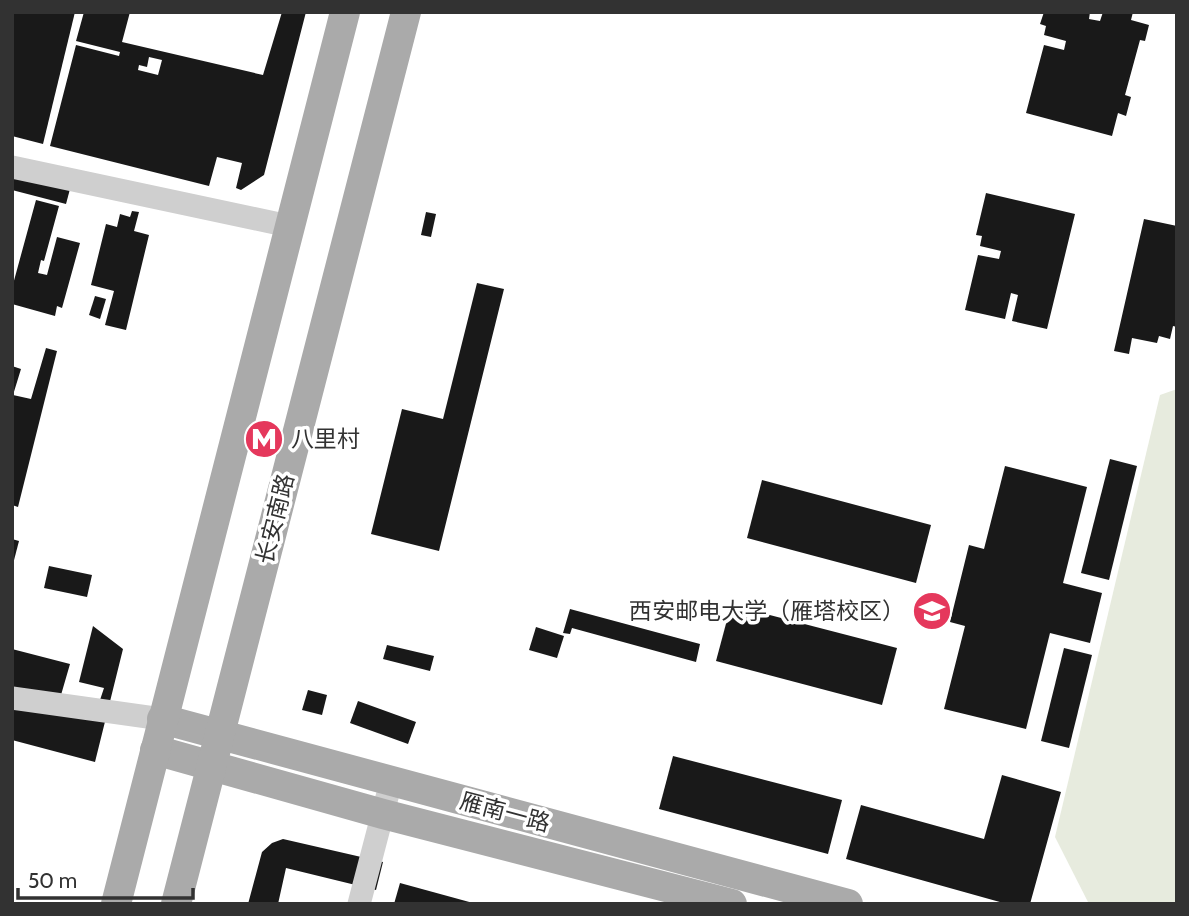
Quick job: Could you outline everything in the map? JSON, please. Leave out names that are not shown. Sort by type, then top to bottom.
[{"type":"main road","points":[[116,904],[345,12]]},
{"type":"main road","name":"长安南路","points":[[176,904],[406,12]]},
{"type":"main road","name":"雁南一路","points":[[162,719],[848,904]]},
{"type":"main road","name":"雁南一路","points":[[155,750],[383,814],[732,904]]},
{"type":"street","points":[[12,167],[289,226]]},
{"type":"street","points":[[12,698],[162,719]]},
{"type":"street","points":[[359,904],[391,782]]},
{"type":"shaded area","points":[[1177,389],[1177,904],[1089,904],[1055,837],[1160,395]]},
{"type":"building","points":[[12,12],[75,12],[43,144],[12,136]]},
{"type":"building","points":[[84,12],[130,12],[122,42],[263,75],[282,12],[306,12],[264,175],[241,190],[236,188],[242,163],[217,157],[209,186],[50,146],[76,45],[119,56],[120,52],[76,41]],"holes":[[[149,57],[162,60],[158,75],[138,70],[139,65],[147,67]]]},
{"type":"building","points":[[1044,12],[1090,12],[1089,19],[1100,21],[1103,12],[1133,12],[1131,20],[1149,25],[1145,41],[1140,40],[1125,95],[1131,97],[1126,116],[1118,113],[1112,136],[1026,113],[1044,45],[1064,50],[1066,41],[1044,35],[1046,26],[1040,24]]},
{"type":"building","points":[[12,158],[74,174],[66,204],[12,190]]},
{"type":"building","points":[[986,193],[1075,214],[1047,329],[1012,321],[1018,295],[1011,293],[1005,319],[965,310],[978,255],[999,259],[1001,251],[980,246],[982,236],[976,235]]},
{"type":"building","points":[[36,200],[59,206],[44,261],[41,260],[38,273],[47,275],[57,237],[80,243],[62,308],[57,306],[55,316],[12,304],[12,288]]},
{"type":"building","points":[[132,211],[139,212],[134,231],[149,235],[126,330],[105,325],[114,291],[91,285],[106,224],[117,227],[120,214],[130,217]]},
{"type":"building","points":[[426,212],[436,214],[431,237],[421,235]]},
{"type":"building","points":[[1144,219],[1177,226],[1177,327],[1173,326],[1170,339],[1159,336],[1157,343],[1132,338],[1129,354],[1114,351]]},
{"type":"building","points":[[477,283],[504,289],[439,551],[371,534],[402,409],[443,419]]},
{"type":"building","points":[[95,296],[106,299],[100,319],[89,315]]},
{"type":"building","points":[[46,348],[57,351],[18,507],[12,505],[12,366],[21,369],[13,395],[31,399]]},
{"type":"building","points":[[1110,459],[1137,466],[1109,580],[1081,573]]},
{"type":"building","points":[[1005,466],[1087,487],[1063,583],[1102,593],[1090,643],[1050,633],[1026,729],[944,709],[965,626],[950,622],[969,545],[984,549]]},
{"type":"building","points":[[762,480],[931,525],[916,583],[747,538]]},
{"type":"building","points":[[12,539],[19,541],[13,564],[12,564]]},
{"type":"building","points":[[49,566],[92,575],[87,597],[44,588]]},
{"type":"building","points":[[731,605],[897,648],[882,705],[716,661]]},
{"type":"building","points":[[570,609],[700,644],[696,662],[572,628],[570,634],[563,633]]},
{"type":"building","points":[[93,626],[123,649],[95,762],[12,740],[12,649],[70,664],[61,695],[98,706],[104,688],[79,682]]},
{"type":"building","points":[[536,627],[564,636],[557,658],[529,650]]},
{"type":"building","points":[[387,645],[434,656],[430,671],[383,659]]},
{"type":"building","points":[[1064,648],[1092,655],[1069,748],[1041,741]]},
{"type":"building","points":[[308,690],[327,695],[322,715],[302,710]]},
{"type":"building","points":[[358,701],[416,722],[408,744],[350,723]]},
{"type":"building","points":[[673,756],[842,800],[828,854],[659,809]]},
{"type":"building","points":[[1002,775],[1061,792],[1030,904],[1007,904],[846,859],[861,805],[984,839]]},
{"type":"building","points":[[283,839],[383,862],[376,890],[286,868],[278,904],[248,904],[262,852],[272,843]]},
{"type":"building","points":[[400,883],[473,903],[473,904],[394,904]]},
{"type":"place","name":"八里村","points":[[264,439]]},
{"type":"place","name":"西安邮电大学（雁塔校区）","points":[[932,611]]}]
